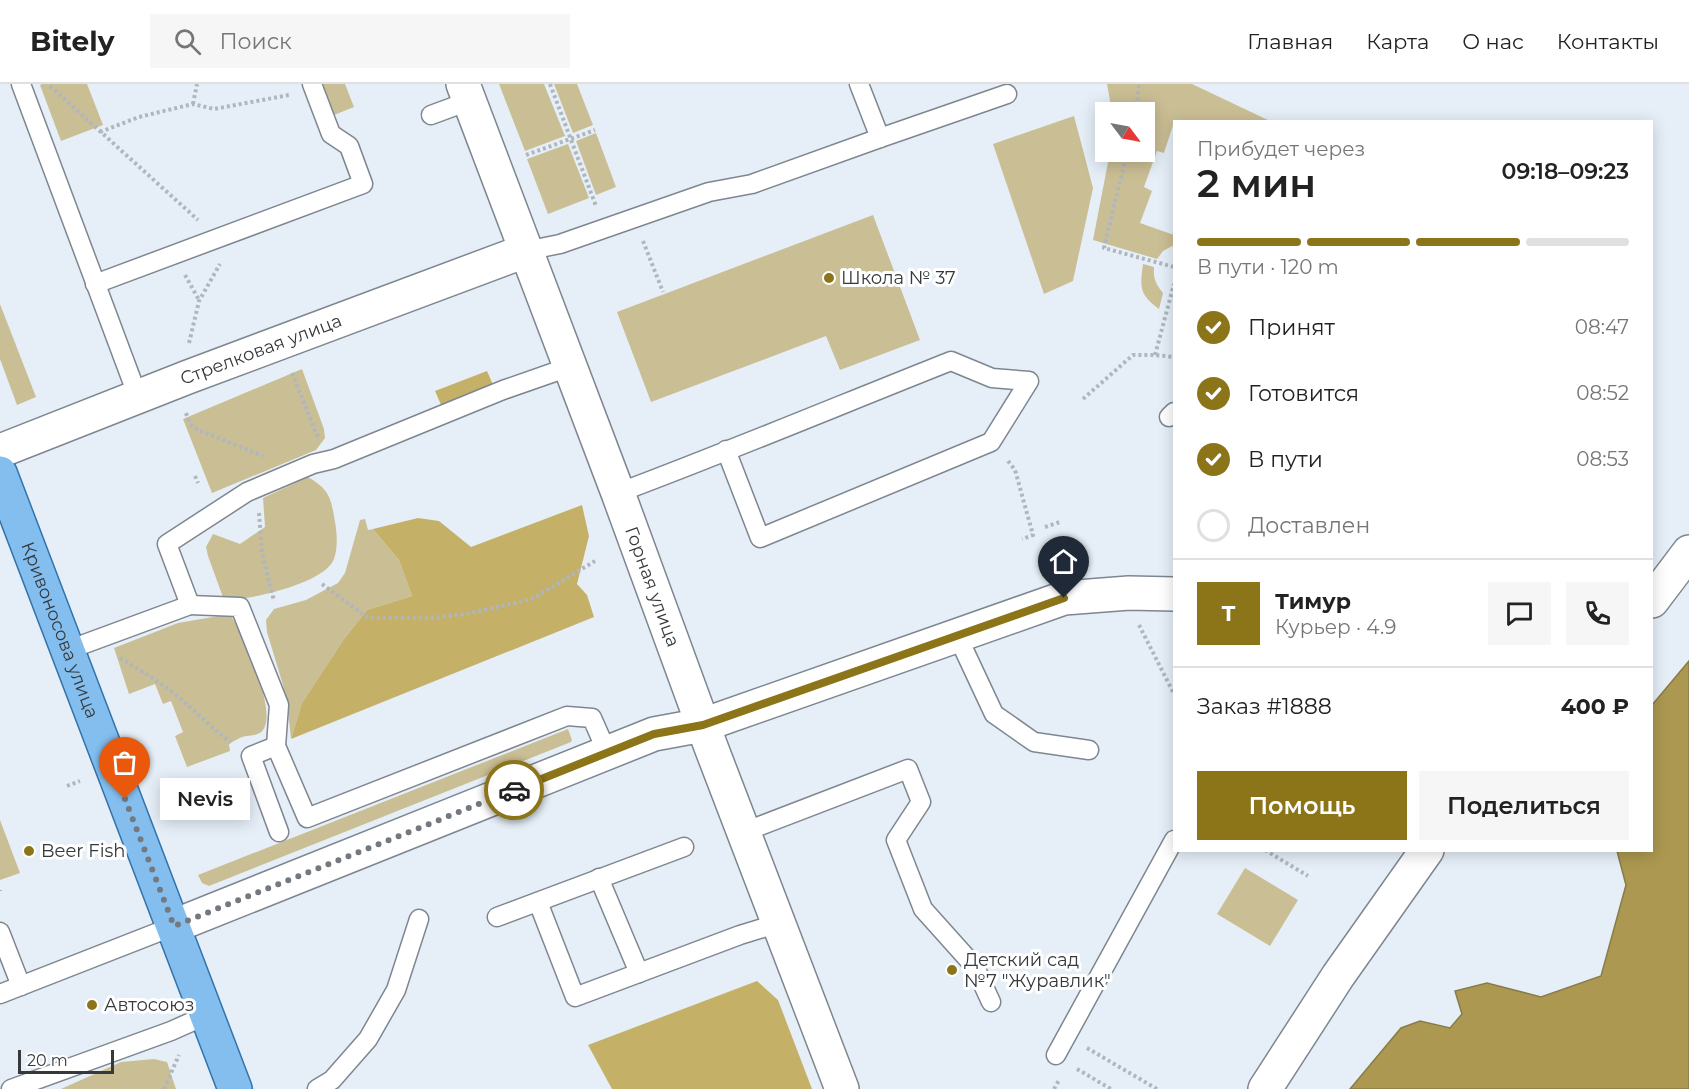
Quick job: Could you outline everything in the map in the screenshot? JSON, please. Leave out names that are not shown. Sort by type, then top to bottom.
[{"type":"main road","name":"Кривоносова улица","points":[[0,473],[235,1089]]},
{"type":"street","name":"Горная улица","points":[[466,92],[842,1089]]},
{"type":"street","name":"Стрелковая улица","points":[[0,451],[188,377],[525,251]]},
{"type":"street","points":[[1653,600],[1689,552]]},
{"type":"street","points":[[174,926],[654,734],[703,725],[1064,598],[1130,593],[1173,594]]},
{"type":"street","points":[[1265,1089],[1338,976],[1426,852]]},
{"type":"lane","points":[[21,84],[138,397]]},
{"type":"lane","points":[[859,84],[880,138]]},
{"type":"lane","points":[[95,284],[363,184],[358,143],[331,134],[313,88]]},
{"type":"lane","points":[[430,115],[466,92]]},
{"type":"lane","points":[[525,251],[560,244],[710,192],[752,184],[1007,94]]},
{"type":"lane","points":[[618,493],[726,450],[951,361],[992,378],[1029,381],[991,442],[760,538],[726,450]]},
{"type":"lane","points":[[190,605],[167,544],[247,492],[503,390],[569,367]]},
{"type":"lane","points":[[68,650],[190,605],[240,607],[279,705],[276,746],[307,818],[567,716],[592,718],[607,752]]},
{"type":"lane","points":[[957,635],[994,714],[1034,742],[1089,750]]},
{"type":"lane","points":[[276,746],[251,756],[279,832]]},
{"type":"lane","points":[[744,832],[908,769],[921,802],[896,840],[923,909],[975,967],[991,1002]]},
{"type":"lane","points":[[1063,1060],[1173,842]]},
{"type":"lane","points":[[497,917],[684,847]]},
{"type":"lane","points":[[599,879],[639,974]]},
{"type":"lane","points":[[538,902],[575,997],[740,935],[779,923]]},
{"type":"lane","points":[[317,1089],[332,1080],[369,1039],[396,990],[419,920]]},
{"type":"lane","points":[[0,994],[174,926]]},
{"type":"lane","points":[[0,932],[21,986]]},
{"type":"lane","points":[[11,1089],[171,1031],[207,1015]]},
{"type":"path","points":[[48,84],[218,239]]},
{"type":"path","points":[[193,104],[197,84]]},
{"type":"path","points":[[550,84],[605,228]]},
{"type":"path","points":[[1138,102],[1139,84]]},
{"type":"path","points":[[100,132],[139,117],[193,104],[214,109],[313,88]]},
{"type":"path","points":[[526,155],[595,130]]},
{"type":"path","points":[[1125,162],[1104,248],[1173,267]]},
{"type":"path","points":[[188,377],[188,346],[199,301],[244,230]]},
{"type":"path","points":[[654,269],[663,292]]},
{"type":"path","points":[[1155,355],[1173,288]]},
{"type":"path","points":[[1083,399],[1132,355],[1173,357]]},
{"type":"path","points":[[291,369],[316,433],[334,459]]},
{"type":"path","points":[[188,417],[190,424],[198,430],[266,458]]},
{"type":"path","points":[[991,442],[1015,470],[1033,535],[1022,539]]},
{"type":"path","points":[[195,476],[198,483]]},
{"type":"path","points":[[257,488],[262,554],[274,601]]},
{"type":"path","points":[[1044,527],[1060,522]]},
{"type":"path","points":[[322,584],[368,618],[431,618],[466,614],[532,599],[595,561]]},
{"type":"path","points":[[1130,593],[1140,628],[1173,692]]},
{"type":"path","points":[[119,658],[165,687],[222,736],[251,756]]},
{"type":"path","points":[[67,786],[80,781]]},
{"type":"path","points":[[1269,852],[1308,876]]},
{"type":"path","points":[[1082,1044],[1156,1089]]},
{"type":"path","points":[[164,1089],[179,1055]]},
{"type":"path","points":[[1063,1060],[1111,1089]]},
{"type":"shaded area","points":[[87,84],[103,125],[61,141],[40,85]]},
{"type":"shaded area","points":[[323,84],[345,84],[354,107],[334,115]]},
{"type":"shaded area","points":[[499,84],[544,84],[565,136],[525,151]]},
{"type":"shaded area","points":[[554,84],[577,84],[593,125],[573,133]]},
{"type":"shaded area","points":[[1107,84],[1192,84],[1268,120],[1173,120],[1164,153],[1157,151],[1155,157],[1155,102],[1110,102]]},
{"type":"shaded area","points":[[1074,116],[1093,188],[1073,281],[1044,294],[993,144]]},
{"type":"shaded area","points":[[596,133],[616,187],[596,195],[576,141]]},
{"type":"shaded area","points":[[568,144],[589,198],[548,214],[527,159]]},
{"type":"shaded area","points":[[1108,162],[1153,162],[1144,187],[1152,191],[1140,223],[1173,235],[1173,246],[1163,251],[1157,259],[1093,240]]},
{"type":"shaded area","points":[[873,215],[920,340],[840,370],[826,336],[651,402],[617,312]]},
{"type":"shaded area","points":[[1143,264],[1154,267],[1158,287],[1163,293],[1159,309],[1142,290]]},
{"type":"shaded area","points":[[0,304],[36,397],[17,405],[0,359]]},
{"type":"shaded area","points":[[302,369],[324,429],[325,438],[316,450],[212,493],[183,419]]},
{"type":"shaded area","points":[[487,371],[494,387],[442,407],[435,391]]},
{"type":"shaded area","points":[[308,477],[325,491],[332,507],[337,545],[334,559],[321,573],[285,589],[249,598],[224,600],[206,547],[213,534],[240,544],[265,527],[263,498]]},
{"type":"shaded area","points":[[582,505],[589,536],[577,584],[587,595],[594,617],[291,739],[302,703],[344,639],[367,610],[412,596],[399,560],[373,529],[418,518],[439,521],[471,547]]},
{"type":"shaded area","points":[[365,519],[368,530],[373,529],[399,560],[412,596],[367,610],[344,639],[302,703],[291,739],[283,685],[267,632],[266,620],[274,609],[306,600],[338,583],[345,573],[360,520]]},
{"type":"shaded area","points":[[230,614],[257,672],[266,707],[266,720],[261,732],[242,737],[229,744],[230,751],[187,767],[175,736],[183,732],[171,701],[163,704],[155,684],[129,694],[114,648],[178,623]]},
{"type":"shaded area","points":[[1689,661],[1689,1089],[1350,1089],[1401,1028],[1420,1021],[1450,1028],[1462,1014],[1455,991],[1487,983],[1541,997],[1601,976],[1626,885],[1617,852],[1653,852],[1653,704]]},
{"type":"shaded area","points":[[568,729],[571,742],[209,886],[202,883],[198,875]]},
{"type":"shaded area","points":[[0,820],[20,873],[0,880]]},
{"type":"shaded area","points":[[1245,868],[1298,900],[1270,946],[1217,914]]},
{"type":"shaded area","points":[[757,981],[778,1000],[812,1089],[612,1089],[588,1045]]},
{"type":"shaded area","points":[[154,1059],[167,1062],[176,1089],[61,1089],[121,1062]]},
{"type":"way so far","points":[[125,799],[174,926],[514,790]]},
{"type":"place","name":"Школа № 37","points":[[829,278]]},
{"type":"place","name":"Nevis","points":[[125,799]]},
{"type":"place","name":"Beer Fish","points":[[29,851]]},
{"type":"place","name":"Детский сад №7 \"Журавлик\"","points":[[952,970]]},
{"type":"place","name":"Автосоюз","points":[[92,1005]]},
{"type":"route","points":[[514,790],[654,734],[703,725],[1064,598]]}]
